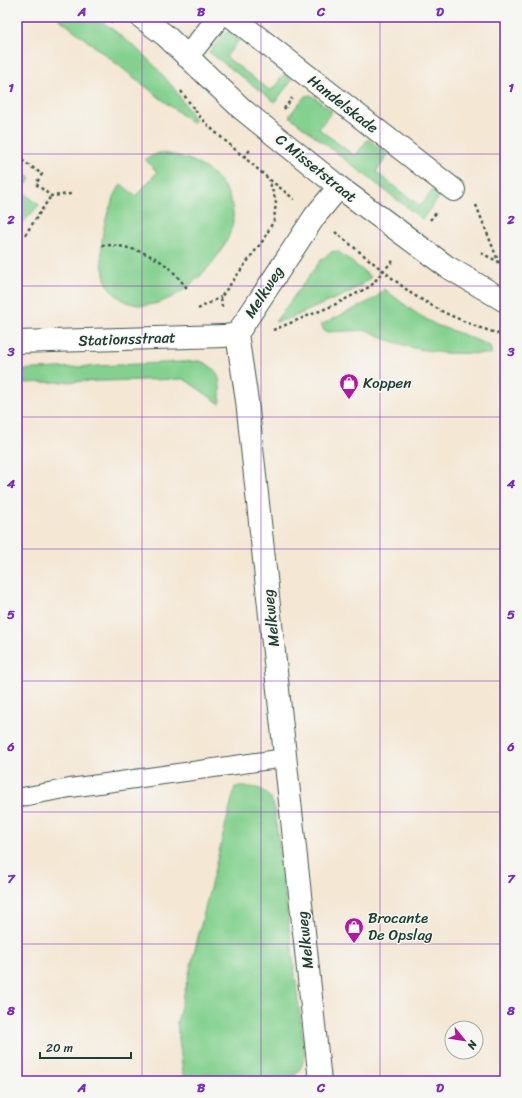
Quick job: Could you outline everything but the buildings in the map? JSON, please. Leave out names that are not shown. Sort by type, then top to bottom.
[{"type":"street","name":"C Missetstraat","points":[[141,17],[166,36],[242,109],[339,187],[446,266],[505,301]]},
{"type":"street","points":[[187,57],[218,17]]},
{"type":"street","name":"Handelskade","points":[[232,17],[454,190]]},
{"type":"street","name":"Melkweg","points":[[320,1081],[248,400],[231,335],[315,216],[339,187]]},
{"type":"street","name":"Stationsstraat","points":[[17,342],[231,335]]},
{"type":"lane","points":[[17,798],[70,788],[285,758]]},
{"type":"path","points":[[17,157],[42,174],[36,184],[51,196],[71,194]]},
{"type":"path","points":[[244,157],[269,180],[412,294],[445,313],[475,326],[505,336]]},
{"type":"path","name":"Melkweg","points":[[231,335],[221,297],[264,239],[274,220],[276,201],[269,180]]},
{"type":"path","points":[[231,335],[268,332],[332,306],[371,286],[383,271],[413,242],[454,190],[464,191],[473,198],[499,263]]},
{"type":"path","points":[[25,234],[51,196]]},
{"type":"path","points":[[430,220],[436,224]]},
{"type":"path","points":[[102,245],[112,244],[145,253],[167,266],[187,288]]},
{"type":"path","points":[[476,250],[505,265]]},
{"type":"green space","points":[[57,17],[97,17],[135,47],[154,65],[173,87],[195,120],[192,123]]},
{"type":"green space","points":[[229,31],[240,39],[226,57],[271,91],[284,74],[292,80],[275,102],[209,52],[223,35]]},
{"type":"green space","points":[[311,95],[332,111],[319,129],[355,156],[368,139],[388,155],[376,172],[420,206],[433,190],[440,196],[422,219],[289,116],[305,96]]},
{"type":"green space","points":[[159,153],[183,157],[203,167],[216,177],[225,188],[231,202],[233,209],[233,223],[225,244],[203,274],[188,287],[172,297],[155,304],[139,305],[123,300],[108,286],[102,263],[102,239],[107,216],[115,194],[121,184],[136,196],[157,172],[145,159]]},
{"type":"green space","points":[[17,167],[31,178],[22,191],[39,205],[17,229]]},
{"type":"green space","points":[[333,251],[339,252],[371,277],[358,287],[345,294],[291,318],[275,322],[321,260]]},
{"type":"green space","points":[[384,289],[413,311],[436,325],[490,346],[492,354],[442,353],[414,348],[388,340],[367,330],[325,332],[321,325],[374,299]]},
{"type":"green space","points":[[200,361],[213,368],[219,378],[220,404],[184,379],[17,383],[17,370]]},
{"type":"green space","points":[[235,787],[254,787],[259,789],[267,794],[274,806],[305,1056],[297,1073],[281,1081],[184,1081],[177,1022]]},
{"type":"place","name":"Koppen","points":[[349,400]]},
{"type":"place","name":"Brocante De Opslag","points":[[354,944]]}]
